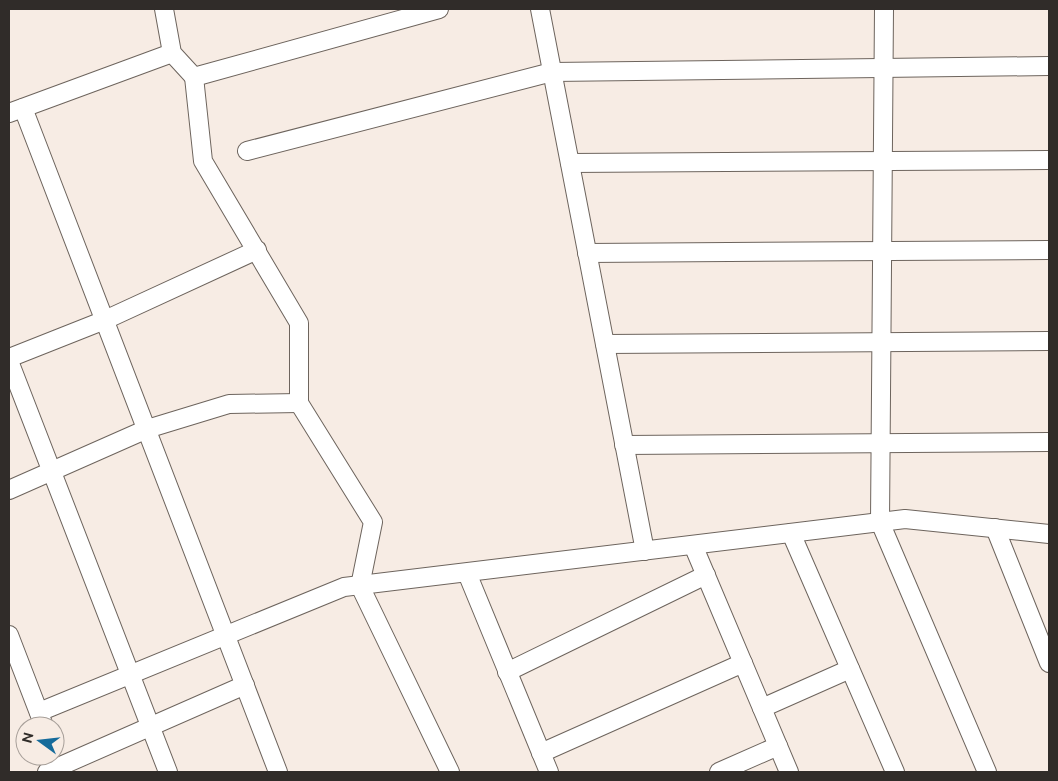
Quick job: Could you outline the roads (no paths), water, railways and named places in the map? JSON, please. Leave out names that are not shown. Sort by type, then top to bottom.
[{"type":"street","points":[[164,9],[172,53],[194,77],[203,161],[257,250],[298,323],[298,403],[372,522],[360,586],[450,772]]},
{"type":"street","points":[[194,77],[439,9]]},
{"type":"street","points":[[540,9],[645,551]]},
{"type":"street","points":[[884,9],[880,522],[987,772]]},
{"type":"street","points":[[172,53],[16,111],[105,320],[278,772]]},
{"type":"street","points":[[247,152],[552,72],[1049,66]]},
{"type":"street","points":[[570,163],[1049,160]]},
{"type":"street","points":[[168,772],[9,360],[105,320],[257,250]]},
{"type":"street","points":[[587,253],[1049,250]]},
{"type":"street","points":[[605,344],[1049,341]]},
{"type":"street","points":[[9,490],[147,429],[230,404],[298,403]]},
{"type":"street","points":[[624,445],[1049,442]]},
{"type":"street","points":[[47,716],[130,675],[344,587],[905,519],[1049,534]]},
{"type":"street","points":[[995,528],[1049,663]]},
{"type":"street","points":[[791,533],[895,772]]},
{"type":"street","points":[[693,545],[789,772]]},
{"type":"street","points":[[466,573],[549,772]]},
{"type":"street","points":[[507,672],[706,575]]},
{"type":"street","points":[[9,635],[40,716]]},
{"type":"street","points":[[541,753],[743,663]]},
{"type":"street","points":[[762,708],[850,670]]},
{"type":"street","points":[[56,767],[245,685]]},
{"type":"street","points":[[719,772],[778,746]]}]
